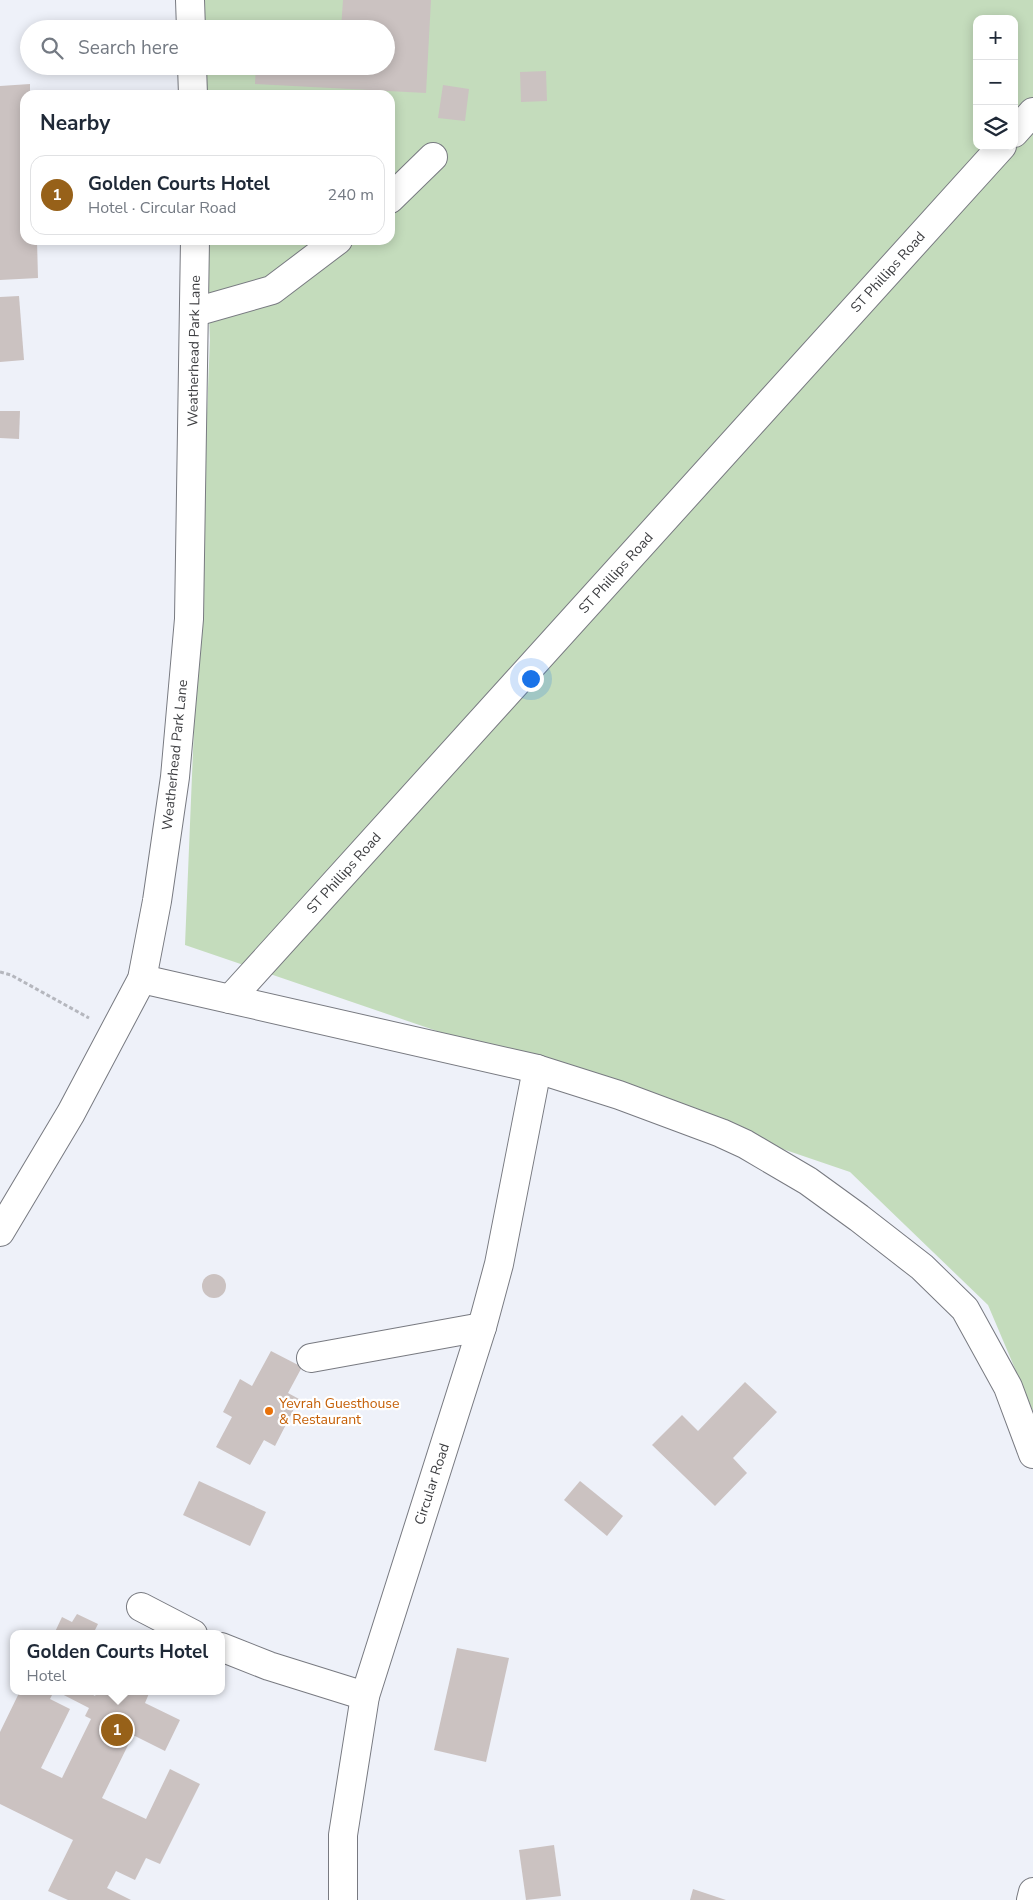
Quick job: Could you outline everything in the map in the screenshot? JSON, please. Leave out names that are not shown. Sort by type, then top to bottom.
[{"type":"street","points":[[190,0],[191,20]]},
{"type":"street","points":[[192,75],[193,90]]},
{"type":"street","points":[[1018,129],[1033,112]]},
{"type":"street","name":"ST Phillips Road","points":[[230,999],[998,150]]},
{"type":"street","points":[[395,195],[433,157]]},
{"type":"street","name":"Weatherhead Park Lane","points":[[0,1232],[71,1113],[142,979],[157,901],[175,777],[189,619],[195,245]]},
{"type":"street","points":[[195,312],[272,290],[331,245]]},
{"type":"street","points":[[142,979],[537,1069],[619,1095],[746,1144],[808,1181],[867,1224],[922,1267],[965,1309],[1008,1387],[1033,1454]]},
{"type":"street","name":"Circular Road","points":[[343,1900],[343,1834],[365,1696],[482,1327],[499,1264],[537,1069]]},
{"type":"street","points":[[311,1358],[482,1327]]},
{"type":"street","points":[[141,1607],[185,1630]]},
{"type":"street","points":[[225,1650],[269,1666],[365,1696]]},
{"type":"street","points":[[1031,1900],[1033,1892]]},
{"type":"path","points":[[0,972],[11,975],[113,1032]]},
{"type":"green space","points":[[196,0],[1033,0],[1033,1411],[988,1305],[850,1172],[185,945],[210,340],[206,245],[395,245],[395,90],[200,90],[199,75],[395,75],[395,20],[197,20]]},
{"type":"building","points":[[343,0],[431,0],[426,93],[255,84],[256,75],[395,75],[395,20],[342,20]]},
{"type":"building","points":[[546,71],[547,101],[521,102],[520,72]]},
{"type":"building","points":[[30,84],[30,90],[20,90],[20,245],[37,245],[38,278],[0,280],[0,86]]},
{"type":"building","points":[[443,85],[469,89],[465,121],[438,118]]},
{"type":"building","points":[[19,296],[24,360],[0,362],[0,297]]},
{"type":"building","points":[[0,411],[20,411],[19,439],[0,438]]},
{"type":"building","points":[[209,1274],[219,1274],[226,1281],[226,1291],[219,1298],[209,1298],[202,1291],[202,1281]]},
{"type":"building","points":[[271,1351],[302,1367],[288,1393],[299,1399],[275,1446],[264,1440],[250,1465],[216,1447],[232,1417],[223,1412],[240,1379],[252,1386]]},
{"type":"building","points":[[745,1382],[777,1412],[733,1458],[747,1473],[715,1506],[652,1445],[682,1415],[698,1431]]},
{"type":"building","points":[[199,1481],[266,1512],[250,1546],[183,1515]]},
{"type":"building","points":[[580,1481],[623,1516],[607,1536],[564,1500]]},
{"type":"building","points":[[77,1614],[98,1624],[95,1630],[56,1630],[62,1617],[72,1622]]},
{"type":"building","points":[[457,1648],[509,1658],[486,1762],[434,1750]]},
{"type":"building","points":[[18,1695],[52,1695],[50,1699],[70,1709],[41,1768],[62,1778],[91,1719],[85,1716],[89,1708],[64,1695],[148,1695],[145,1703],[180,1720],[165,1751],[133,1735],[102,1798],[146,1819],[170,1769],[200,1784],[160,1864],[146,1858],[135,1880],[116,1871],[107,1888],[131,1900],[68,1900],[48,1891],[73,1840],[0,1804],[0,1732]]},
{"type":"building","points":[[554,1845],[561,1896],[526,1900],[519,1850]]},
{"type":"building","points":[[693,1889],[726,1900],[690,1900]]},
{"type":"place","name":"Yevrah Guesthouse & Restaurant","points":[[269,1411]]},
{"type":"place","name":"Golden Courts Hotel","points":[[117,1730]]}]
